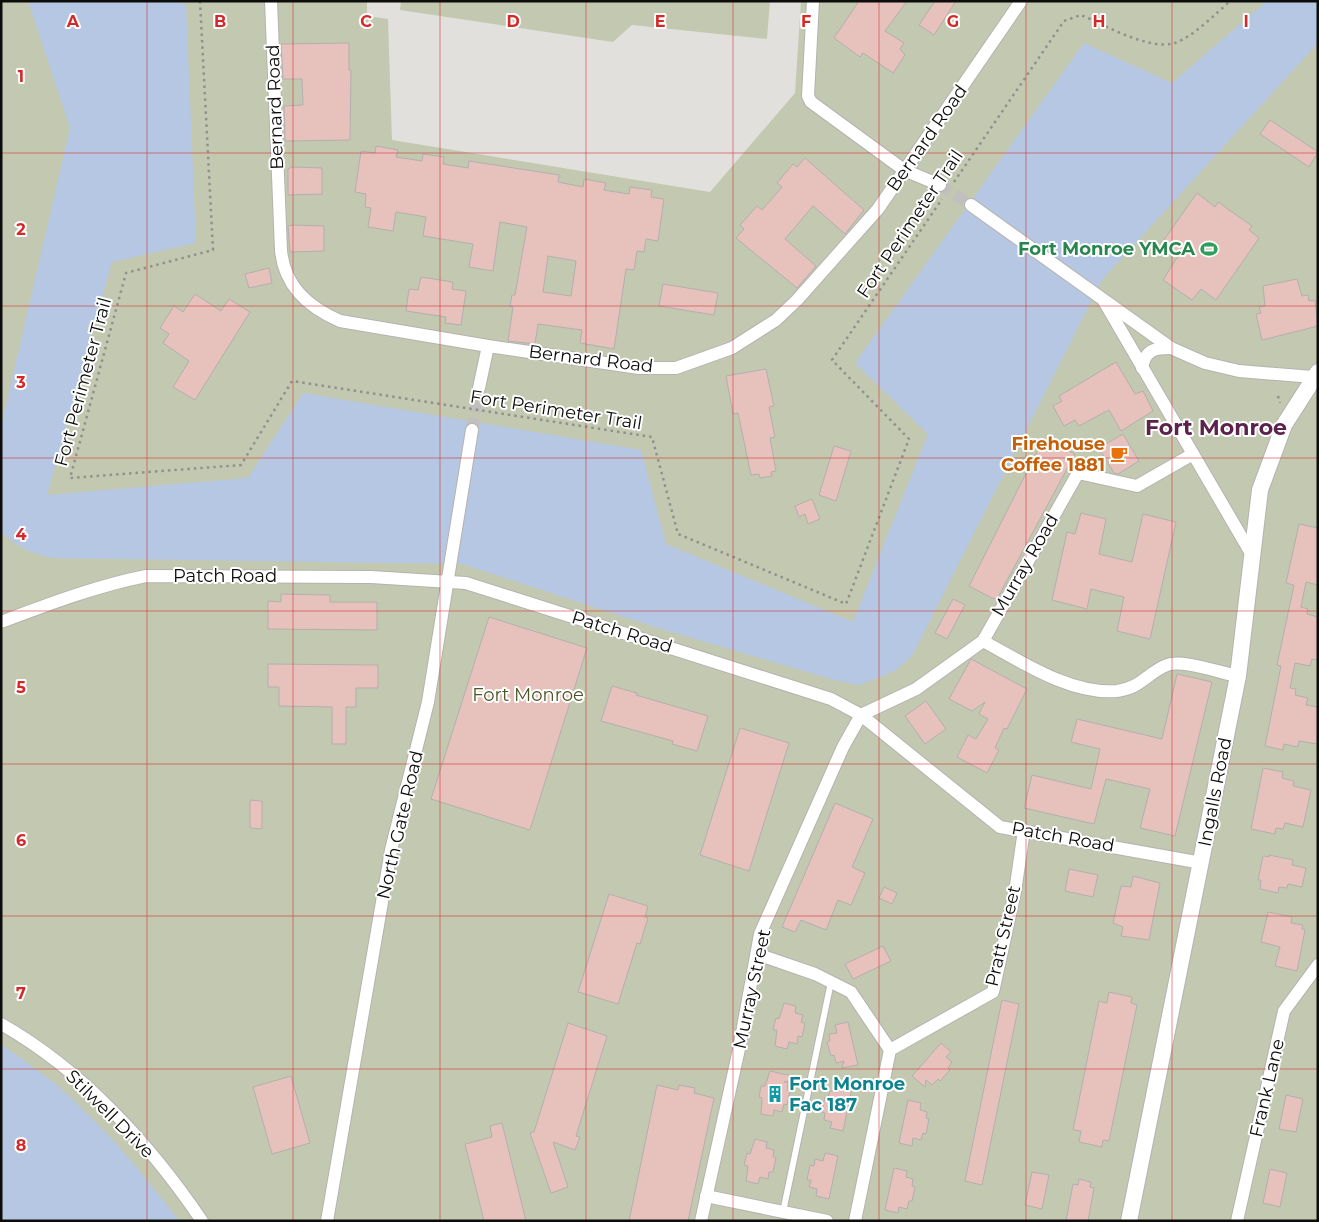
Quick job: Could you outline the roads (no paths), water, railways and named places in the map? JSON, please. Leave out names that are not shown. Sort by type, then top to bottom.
[{"type":"street","name":"Bernard Road","points":[[271,1],[280,250],[282,263],[288,279],[308,302],[321,312],[340,321],[488,346],[640,368],[676,368],[732,348],[776,320],[797,300],[878,209],[1021,1]]},
{"type":"street","points":[[813,1],[808,96],[811,102],[904,170],[940,185]]},
{"type":"street","points":[[971,206],[1171,348],[1205,364],[1239,371],[1315,374]]},
{"type":"street","points":[[1103,299],[1252,555]]},
{"type":"street","points":[[479,388],[488,346]]},
{"type":"street","points":[[1142,368],[1144,357],[1150,351],[1156,348],[1171,348]]},
{"type":"street","name":"Ingalls Road","points":[[1129,1221],[1238,676],[1260,490],[1284,425],[1315,374]]},
{"type":"street","name":"North Gate Road","points":[[327,1221],[392,850],[428,702],[472,430]]},
{"type":"street","name":"Murray Road","points":[[861,715],[916,689],[983,641],[1078,473],[1137,486],[1193,454]]},
{"type":"street","name":"Patch Road","points":[[1,622],[74,594],[113,582],[146,576],[371,577],[449,575],[466,583],[831,699],[861,715],[1000,827],[1202,862]]},
{"type":"street","points":[[983,641],[1051,678],[1105,691],[1132,688],[1158,669],[1172,663],[1238,676]]},
{"type":"street","name":"Murray Street","points":[[701,1221],[739,1048],[760,934],[842,752],[861,715]]},
{"type":"street","name":"Pratt Street","points":[[890,1050],[993,992],[1014,892],[1024,830]]},
{"type":"street","points":[[757,954],[815,974],[851,992],[890,1050],[854,1221]]},
{"type":"street","name":"Frank Lane","points":[[1236,1221],[1284,1011],[1318,965]]},
{"type":"street","name":"Stilwell Drive","points":[[1,1024],[50,1055],[85,1086],[142,1143],[185,1194],[202,1221]]},
{"type":"street","points":[[706,1196],[827,1221]]},
{"type":"lane","points":[[783,1212],[831,982]]},
{"type":"water","points":[[28,1],[166,1],[186,4],[196,243],[112,262],[47,495],[248,478],[303,393],[641,450],[666,544],[853,622],[928,434],[855,363],[1084,43],[1172,83],[1267,1],[1318,1],[1318,43],[1102,280],[912,656],[895,671],[860,685],[834,680],[658,628],[462,564],[51,558],[24,549],[12,542],[1,532],[1,427],[70,128]]},
{"type":"water","points":[[1,1044],[59,1087],[92,1118],[137,1168],[179,1221],[1,1221]]},
{"type":"tunnel","points":[[940,185],[971,205]]},
{"type":"tunnel","points":[[472,430],[479,388]]},
{"type":"place","name":"Fort Monroe YMCA","points":[[1209,249]]},
{"type":"place","name":"Firehouse Coffee 1881","points":[[1119,454]]},
{"type":"place","name":"Fort Monroe Fac 187","points":[[775,1094]]},
{"type":"district","name":"Fort Monroe","points":[[1216,427]]}]
